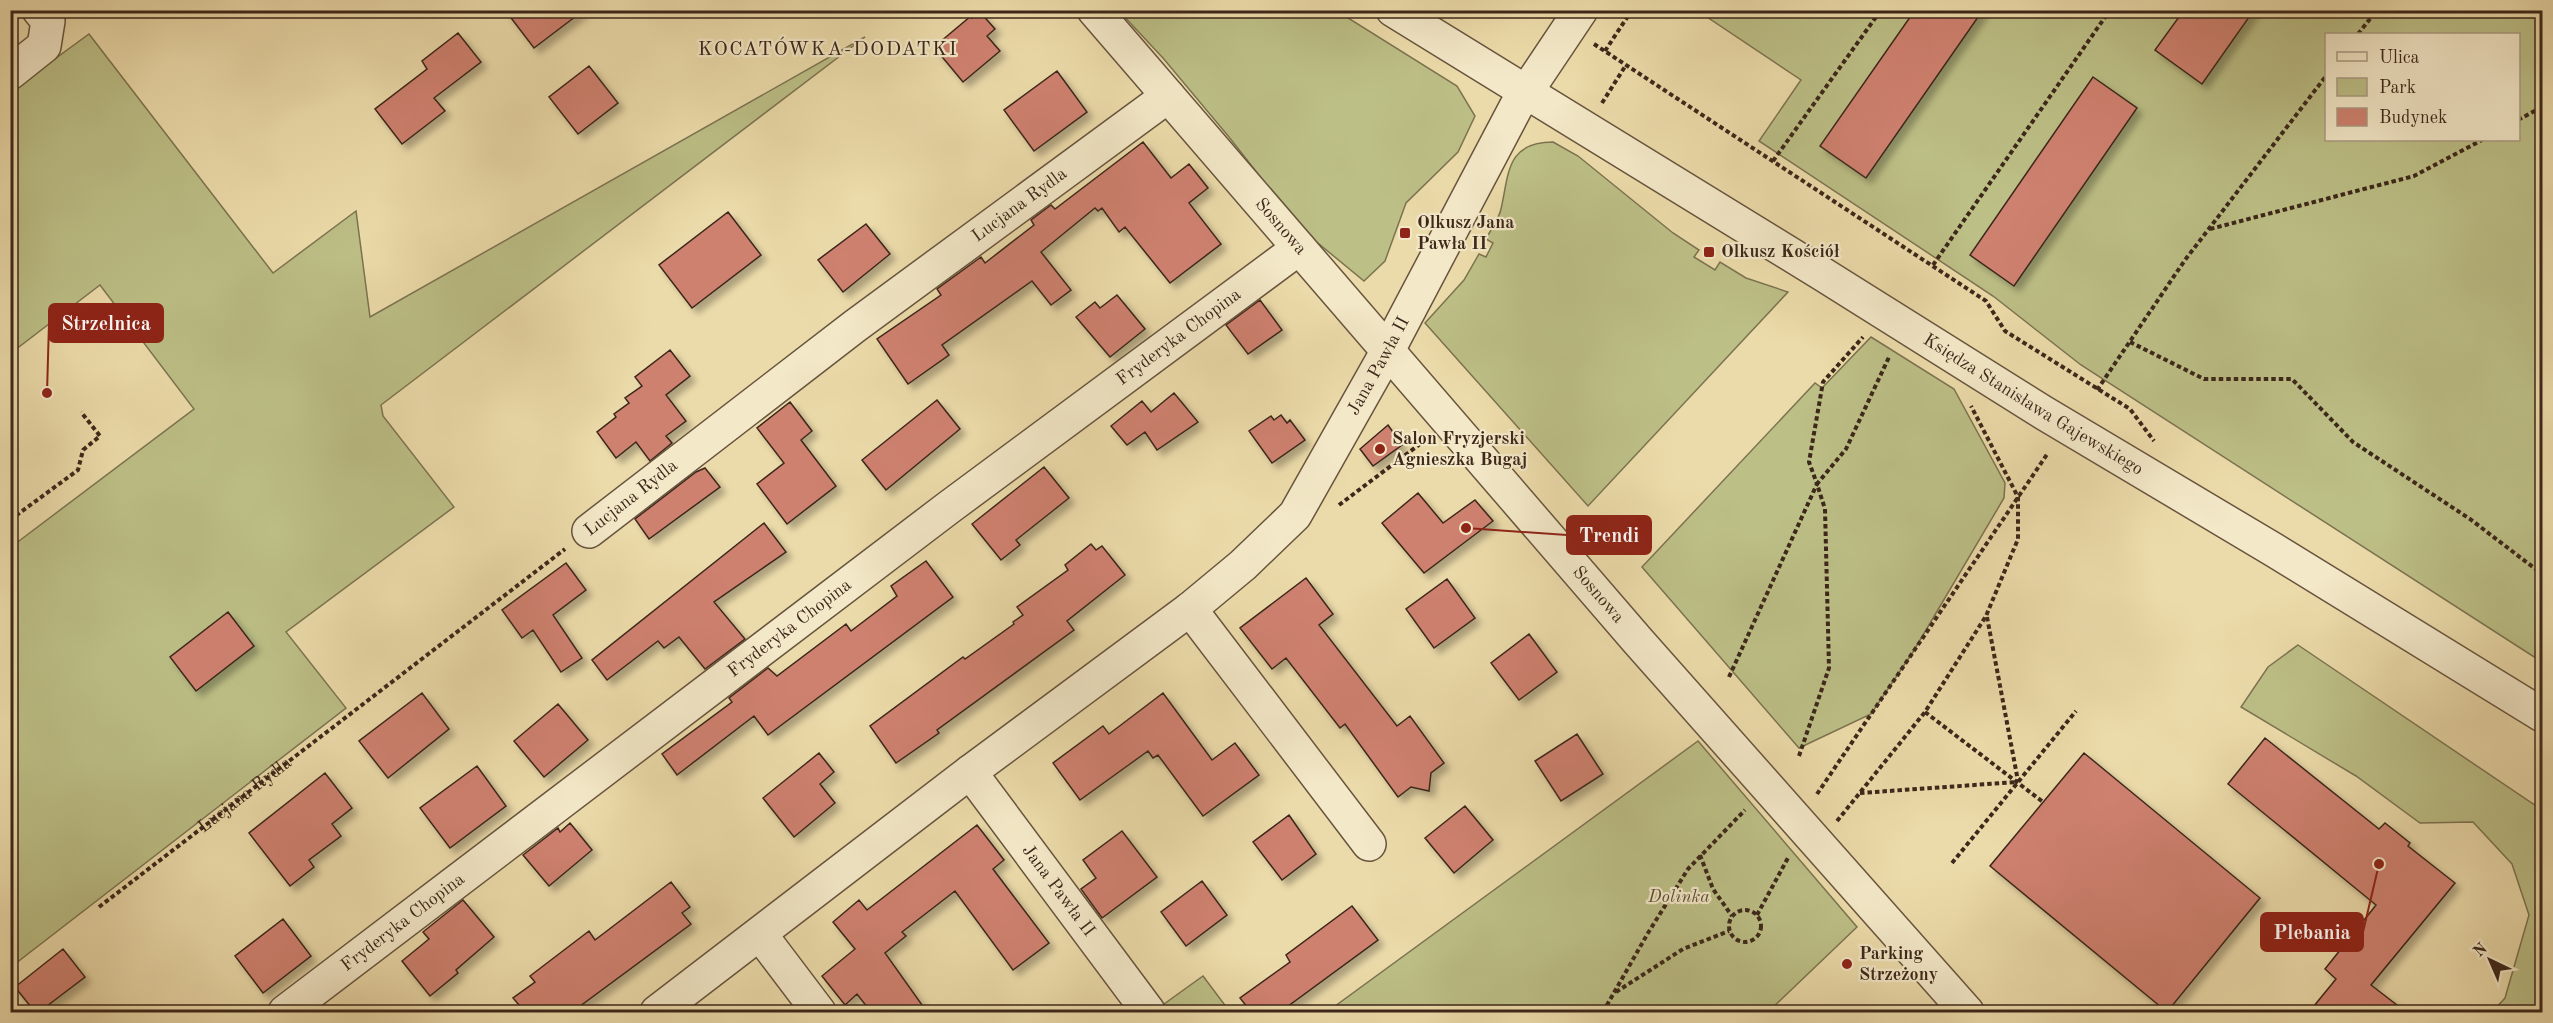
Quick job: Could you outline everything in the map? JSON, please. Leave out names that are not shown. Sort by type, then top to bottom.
[{"type":"street","points":[[10,73],[44,46],[48,21],[39,10]]},
{"type":"street","name":"Sosnowa","points":[[1094,10],[1638,641],[1821,828],[1967,1012]]},
{"type":"street","name":"Księdza Stanisława Gajewskiego","points":[[1393,10],[1824,274],[2044,413],[2274,550],[2542,715]]},
{"type":"street","name":"Jana Pawła II","points":[[657,1012],[970,772],[1190,609],[1243,565],[1295,514],[1387,352],[1524,92],[1584,24]]},
{"type":"street","name":"Lucjana Rydla","points":[[589,531],[855,326],[1168,96]]},
{"type":"street","name":"Fryderyka Chopina","points":[[285,1012],[938,515],[1299,248]]},
{"type":"street","points":[[1190,609],[1369,844]]},
{"type":"street","name":"Jana Pawła II","points":[[970,772],[1148,1011]]},
{"type":"street","points":[[760,934],[819,1012]]},
{"type":"path","points":[[1605,51],[1632,10]]},
{"type":"path","points":[[1773,161],[1881,10]]},
{"type":"path","points":[[1933,265],[2110,10]]},
{"type":"path","points":[[2359,33],[2377,10]]},
{"type":"path","points":[[1584,24],[1605,51],[1986,301],[2005,331],[2097,390],[2209,230],[2325,77]]},
{"type":"path","points":[[2520,119],[2542,106]]},
{"type":"path","points":[[2209,230],[2414,176],[2480,141]]},
{"type":"path","points":[[1799,756],[1829,668],[1825,509],[1809,462],[1823,382],[1868,331]]},
{"type":"path","points":[[2130,342],[2204,379],[2292,379],[2353,442],[2470,519],[2542,574]]},
{"type":"path","points":[[1729,677],[1817,484],[1846,449],[1894,346]]},
{"type":"path","points":[[1757,915],[1783,865],[1859,793],[1924,712],[1986,616],[2018,539],[2018,496],[1966,398]]},
{"type":"path","points":[[10,520],[78,470],[83,450],[100,436],[81,412]]},
{"type":"path","points":[[1813,800],[2054,444]]},
{"type":"path","name":"Lucjana Rydla","points":[[99,907],[589,531]]},
{"type":"path","points":[[1986,616],[2018,782]]},
{"type":"path","points":[[1952,863],[2076,711]]},
{"type":"path","points":[[1924,712],[2043,802]]},
{"type":"path","points":[[1859,793],[2018,782]]},
{"type":"path","points":[[1603,1012],[1673,891],[1700,855],[1747,807]]},
{"type":"path","points":[[1700,855],[1713,889],[1732,916]]},
{"type":"path","points":[[1747,910],[1757,915],[1761,931],[1755,940],[1740,942],[1729,932],[1729,921],[1736,912],[1747,910]]},
{"type":"path","points":[[1615,993],[1639,975],[1683,950],[1729,932]]},
{"type":"green space","points":[[1119,11],[1337,11],[1457,86],[1475,116],[1458,152],[1406,203],[1385,261],[1364,281],[1302,230],[1163,58]]},
{"type":"green space","points":[[1698,11],[2542,11],[2542,662],[2081,365],[1993,296],[1759,141],[1801,80]]},
{"type":"green space","points":[[89,34],[273,273],[356,211],[370,317],[865,37],[381,405],[383,416],[454,507],[286,632],[346,708],[11,967],[11,547],[194,409],[100,285],[11,353],[11,91]]},
{"type":"green space","points":[[1553,142],[1578,156],[1673,233],[1699,250],[1694,257],[1715,270],[1720,262],[1746,278],[1788,292],[1588,506],[1425,323],[1464,280],[1479,254],[1486,257],[1493,243],[1486,239],[1500,213],[1512,162],[1526,148],[1538,143]]},
{"type":"green space","points":[[1871,337],[1954,389],[2005,483],[2004,498],[1913,652],[1871,714],[1799,748],[1642,567],[1815,383],[1822,388]]},
{"type":"green space","points":[[2298,645],[2542,810],[2542,1012],[2492,1012],[2505,998],[2529,915],[2512,864],[2473,822],[2420,823],[2356,776],[2241,707],[2268,667]]},
{"type":"green space","name":"Dolinka","points":[[1698,741],[1857,927],[1768,1012],[1327,1012]]},
{"type":"green space","points":[[1203,976],[1230,1012],[1153,1012]]},
{"type":"building","points":[[505,10],[584,10],[534,48]]},
{"type":"building","points":[[1915,10],[1983,10],[1866,178],[1820,146]]},
{"type":"building","points":[[2184,10],[2254,10],[2202,84],[2155,50]]},
{"type":"building","points":[[980,12],[995,29],[987,36],[1000,51],[963,82],[934,47],[971,16],[972,18]]},
{"type":"building","points":[[458,33],[481,62],[434,98],[445,111],[402,144],[375,109],[427,69],[422,61]]},
{"type":"building","points":[[589,66],[618,103],[578,134],[549,97]]},
{"type":"building","points":[[1057,71],[1087,112],[1034,151],[1004,110]]},
{"type":"building","points":[[2093,77],[2137,108],[2014,286],[1970,255]]},
{"type":"building","points":[[1143,142],[1171,178],[1189,164],[1208,188],[1189,203],[1221,244],[1170,283],[1125,227],[1119,232],[1102,208],[1098,211],[1095,208],[1041,252],[1071,290],[1051,305],[1032,281],[942,345],[949,355],[908,384],[877,339],[941,295],[937,289],[981,257],[985,263],[1034,225],[1031,220],[1051,205],[1055,209]]},
{"type":"building","points":[[728,212],[761,255],[692,308],[659,265]]},
{"type":"building","points":[[866,224],[890,254],[843,292],[818,260]]},
{"type":"building","points":[[1117,295],[1145,329],[1110,357],[1076,317],[1095,302],[1100,308]]},
{"type":"building","points":[[1260,300],[1282,330],[1248,354],[1226,325]]},
{"type":"building","points":[[670,350],[690,376],[666,395],[686,421],[666,436],[672,443],[650,461],[636,442],[616,458],[597,432],[616,417],[614,414],[629,403],[625,398],[642,386],[635,377]]},
{"type":"building","points":[[1174,393],[1198,422],[1157,450],[1145,432],[1127,445],[1111,426],[1142,401],[1151,412]]},
{"type":"building","points":[[937,400],[960,429],[886,490],[862,460]]},
{"type":"building","points":[[790,402],[812,431],[801,440],[836,486],[787,524],[757,484],[784,463],[757,428]]},
{"type":"building","points":[[1281,415],[1287,423],[1290,420],[1305,440],[1272,463],[1249,431],[1271,416],[1274,420]]},
{"type":"building","points":[[1388,425],[1402,445],[1373,466],[1360,449]]},
{"type":"building","points":[[1044,467],[1069,498],[1016,540],[1020,545],[1001,560],[972,524]]},
{"type":"building","points":[[705,468],[720,487],[649,539],[635,519],[696,472]]},
{"type":"building","points":[[1418,493],[1443,523],[1475,500],[1493,521],[1424,573],[1382,523]]},
{"type":"building","points":[[764,523],[786,552],[714,602],[745,639],[705,669],[679,637],[664,648],[658,641],[607,680],[592,660]]},
{"type":"building","points":[[1091,544],[1096,550],[1102,546],[1125,575],[1067,621],[1074,630],[937,730],[939,733],[896,763],[870,726],[963,657],[965,659],[1014,624],[1013,622],[1023,615],[1017,607],[1068,570],[1065,565]]},
{"type":"building","points":[[926,561],[953,597],[768,735],[754,716],[677,775],[662,754],[732,702],[729,698],[768,668],[777,676],[846,624],[851,631],[897,596],[891,586]]},
{"type":"building","points":[[566,563],[586,590],[553,615],[582,658],[561,672],[533,630],[522,638],[502,610]]},
{"type":"building","points":[[1306,578],[1333,614],[1319,625],[1397,726],[1410,716],[1444,763],[1431,773],[1429,791],[1411,787],[1398,797],[1345,724],[1340,728],[1286,658],[1272,669],[1240,628]]},
{"type":"building","points":[[1447,579],[1475,618],[1434,648],[1406,609]]},
{"type":"building","points":[[228,612],[254,646],[196,691],[170,657]]},
{"type":"building","points":[[1529,634],[1557,672],[1519,700],[1491,663]]},
{"type":"building","points":[[422,693],[449,729],[388,778],[359,741]]},
{"type":"building","points":[[1163,693],[1212,760],[1235,743],[1259,775],[1203,816],[1158,755],[1153,758],[1148,751],[1080,800],[1053,763],[1103,726],[1109,734]]},
{"type":"building","points":[[558,704],[588,740],[544,777],[514,741]]},
{"type":"building","points":[[1577,734],[1603,774],[1561,801],[1535,761]]},
{"type":"building","points":[[2265,738],[2379,829],[2385,823],[2410,843],[2408,846],[2455,883],[2371,985],[2406,1012],[2309,1012],[2336,979],[2325,969],[2376,905],[2228,784]]},
{"type":"building","points":[[819,753],[834,772],[820,784],[835,803],[794,837],[763,798]]},
{"type":"building","points":[[2084,753],[2260,898],[2167,1012],[1990,866]]},
{"type":"building","points":[[477,766],[506,806],[450,848],[420,808]]},
{"type":"building","points":[[325,773],[352,808],[332,824],[341,836],[309,860],[314,867],[290,886],[249,833]]},
{"type":"building","points":[[1465,806],[1493,840],[1454,873],[1425,838]]},
{"type":"building","points":[[1289,815],[1316,854],[1282,880],[1253,842]]},
{"type":"building","points":[[570,823],[592,850],[549,886],[523,855],[558,828],[560,832]]},
{"type":"building","points":[[977,825],[1004,860],[993,869],[1049,943],[1013,970],[955,891],[902,932],[906,936],[885,953],[927,1012],[871,1012],[857,994],[845,1005],[822,976],[855,949],[833,922],[859,900],[867,910]]},
{"type":"building","points":[[1122,831],[1157,877],[1102,918],[1081,889],[1096,878],[1083,860]]},
{"type":"building","points":[[1202,881],[1227,915],[1186,946],[1161,912]]},
{"type":"building","points":[[671,882],[690,907],[682,913],[691,924],[572,1012],[525,1012],[513,998],[535,982],[530,976],[589,931],[595,940]]},
{"type":"building","points":[[463,900],[494,937],[456,970],[458,973],[430,996],[402,961],[429,939],[423,932]]},
{"type":"building","points":[[1352,906],[1378,940],[1280,1012],[1251,1012],[1240,998],[1290,962],[1286,955]]},
{"type":"building","points":[[283,919],[311,956],[263,993],[235,956]]},
{"type":"building","points":[[63,949],[85,977],[39,1012],[35,1012],[15,987]]},
{"type":"place","name":"Olkusz Jana Pawła II","points":[[1405,233]]},
{"type":"place","name":"Olkusz Kościół","points":[[1709,252]]},
{"type":"place","name":"Strzelnica","points":[[47,393]]},
{"type":"place","name":"Salon Fryzjerski Agnieszka Bugaj","points":[[1380,449]]},
{"type":"place","name":"Trendi","points":[[1466,528]]},
{"type":"place","name":"Plebania","points":[[2379,864]]},
{"type":"place","name":"Parking Strzeżony","points":[[1847,964]]},
{"type":"district","name":"KOCATÓWKA-DODATKI","points":[[828,50]]}]
